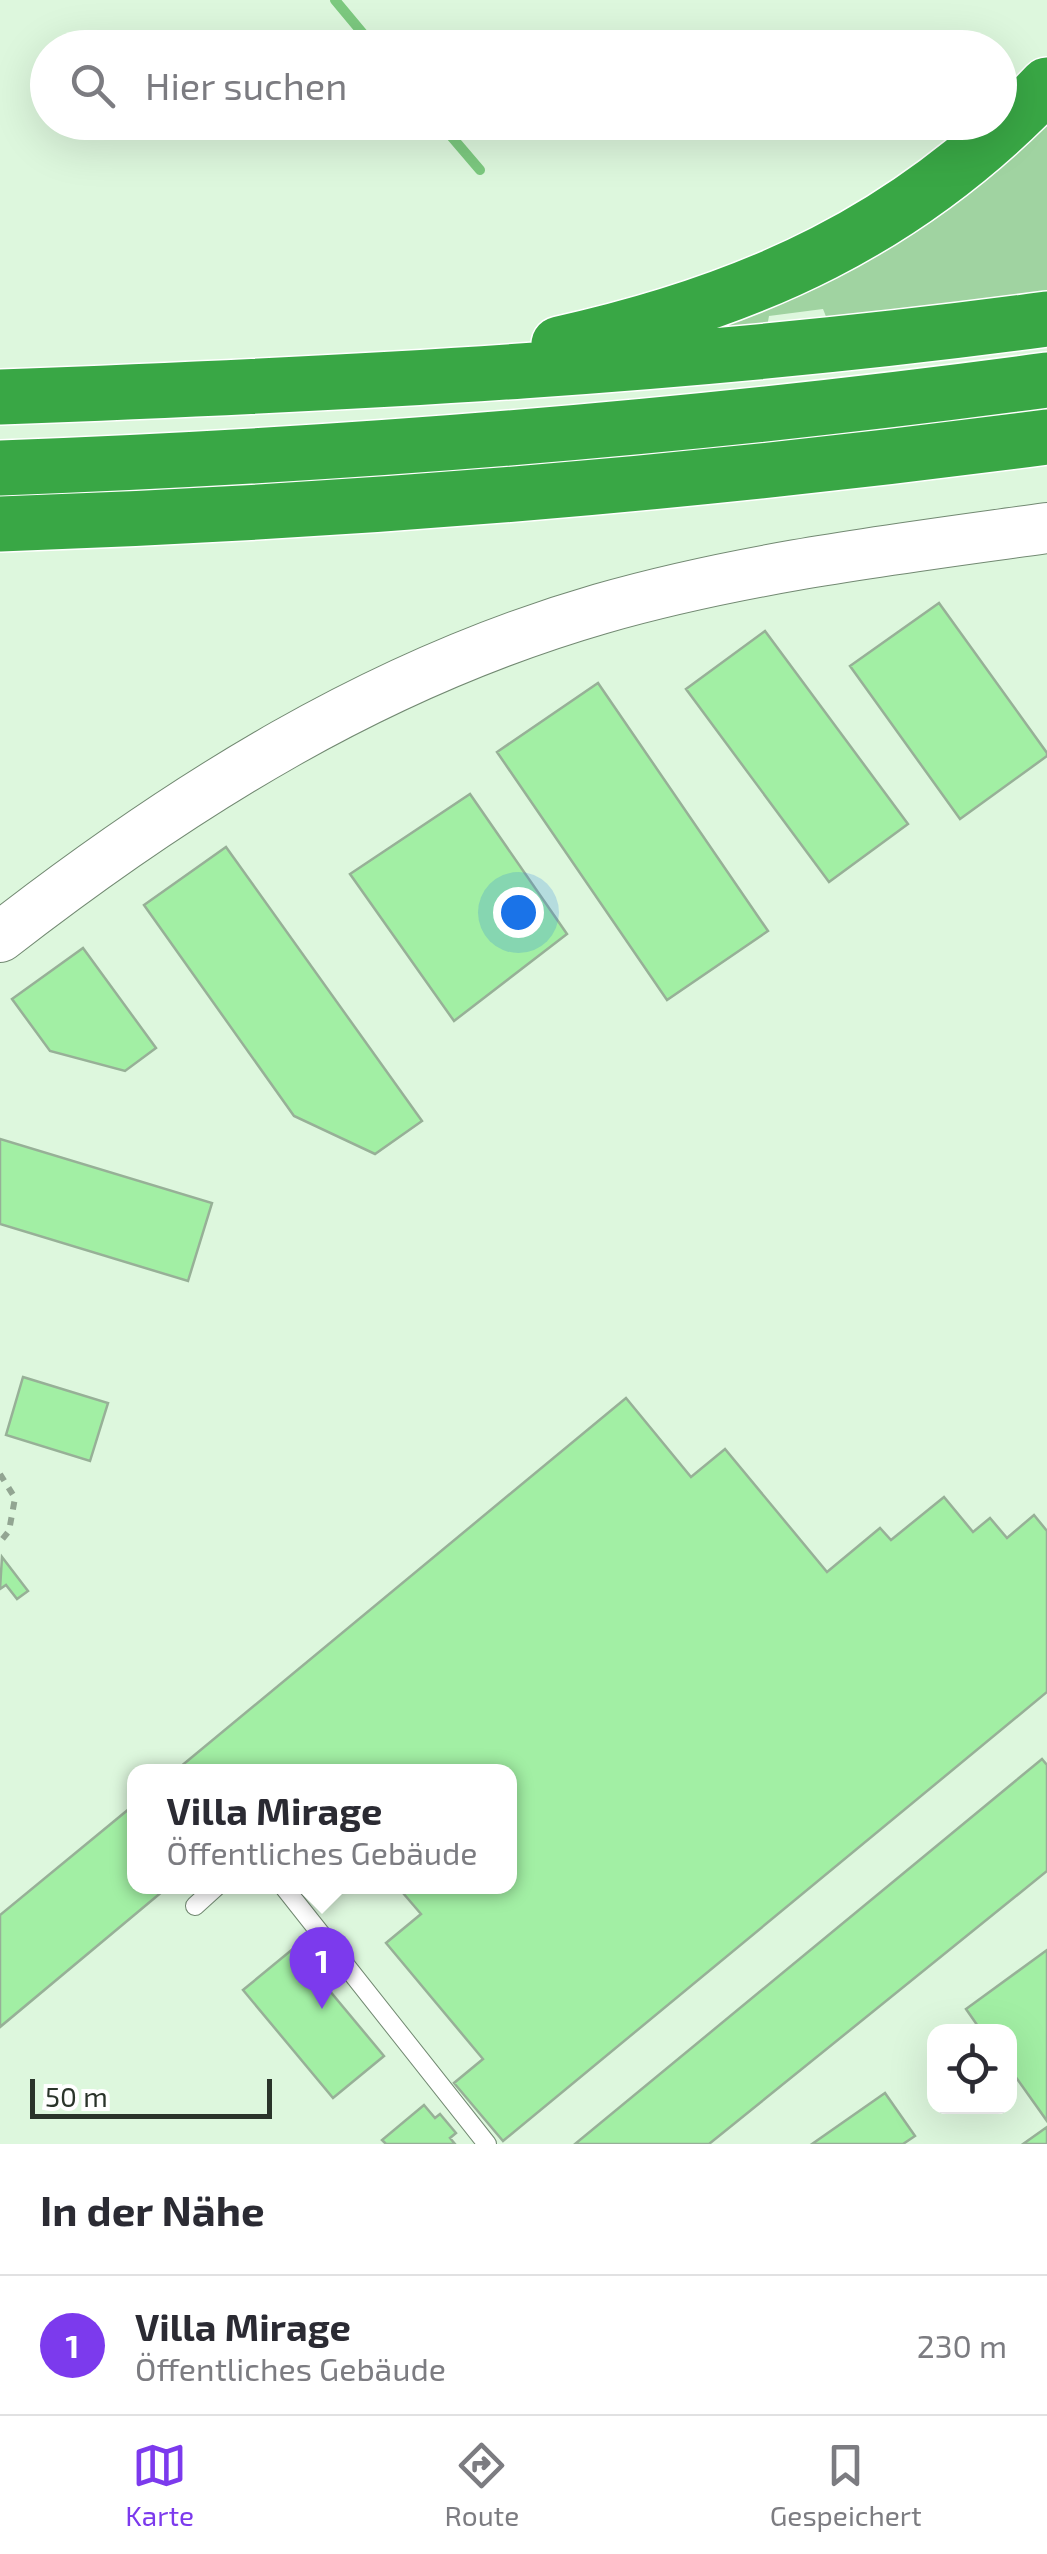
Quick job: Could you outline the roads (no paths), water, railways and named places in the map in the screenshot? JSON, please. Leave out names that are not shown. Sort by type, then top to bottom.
[{"type":"highway","points":[[1017,116],[1047,85]]},
{"type":"highway","points":[[254,386],[386,372],[534,349],[637,324],[751,288],[842,246],[925,193],[990,140]]},
{"type":"highway","points":[[0,396],[254,386],[693,360],[1047,319]]},
{"type":"highway","points":[[0,468],[231,458],[494,440],[784,414],[1047,380]]},
{"type":"highway","points":[[0,524],[215,516],[586,490],[1047,437]]},
{"type":"main road","points":[[0,937],[144,831],[250,762],[381,691],[487,646],[602,608],[706,582],[1047,528]]},
{"type":"lane","points":[[196,1906],[209,1894]]},
{"type":"lane","points":[[289,1894],[487,2144]]},
{"type":"waterway","points":[[335,0],[360,30]]},
{"type":"waterway","points":[[454,140],[480,170]]},
{"type":"place","name":"Villa Mirage","points":[[322,2009]]}]
